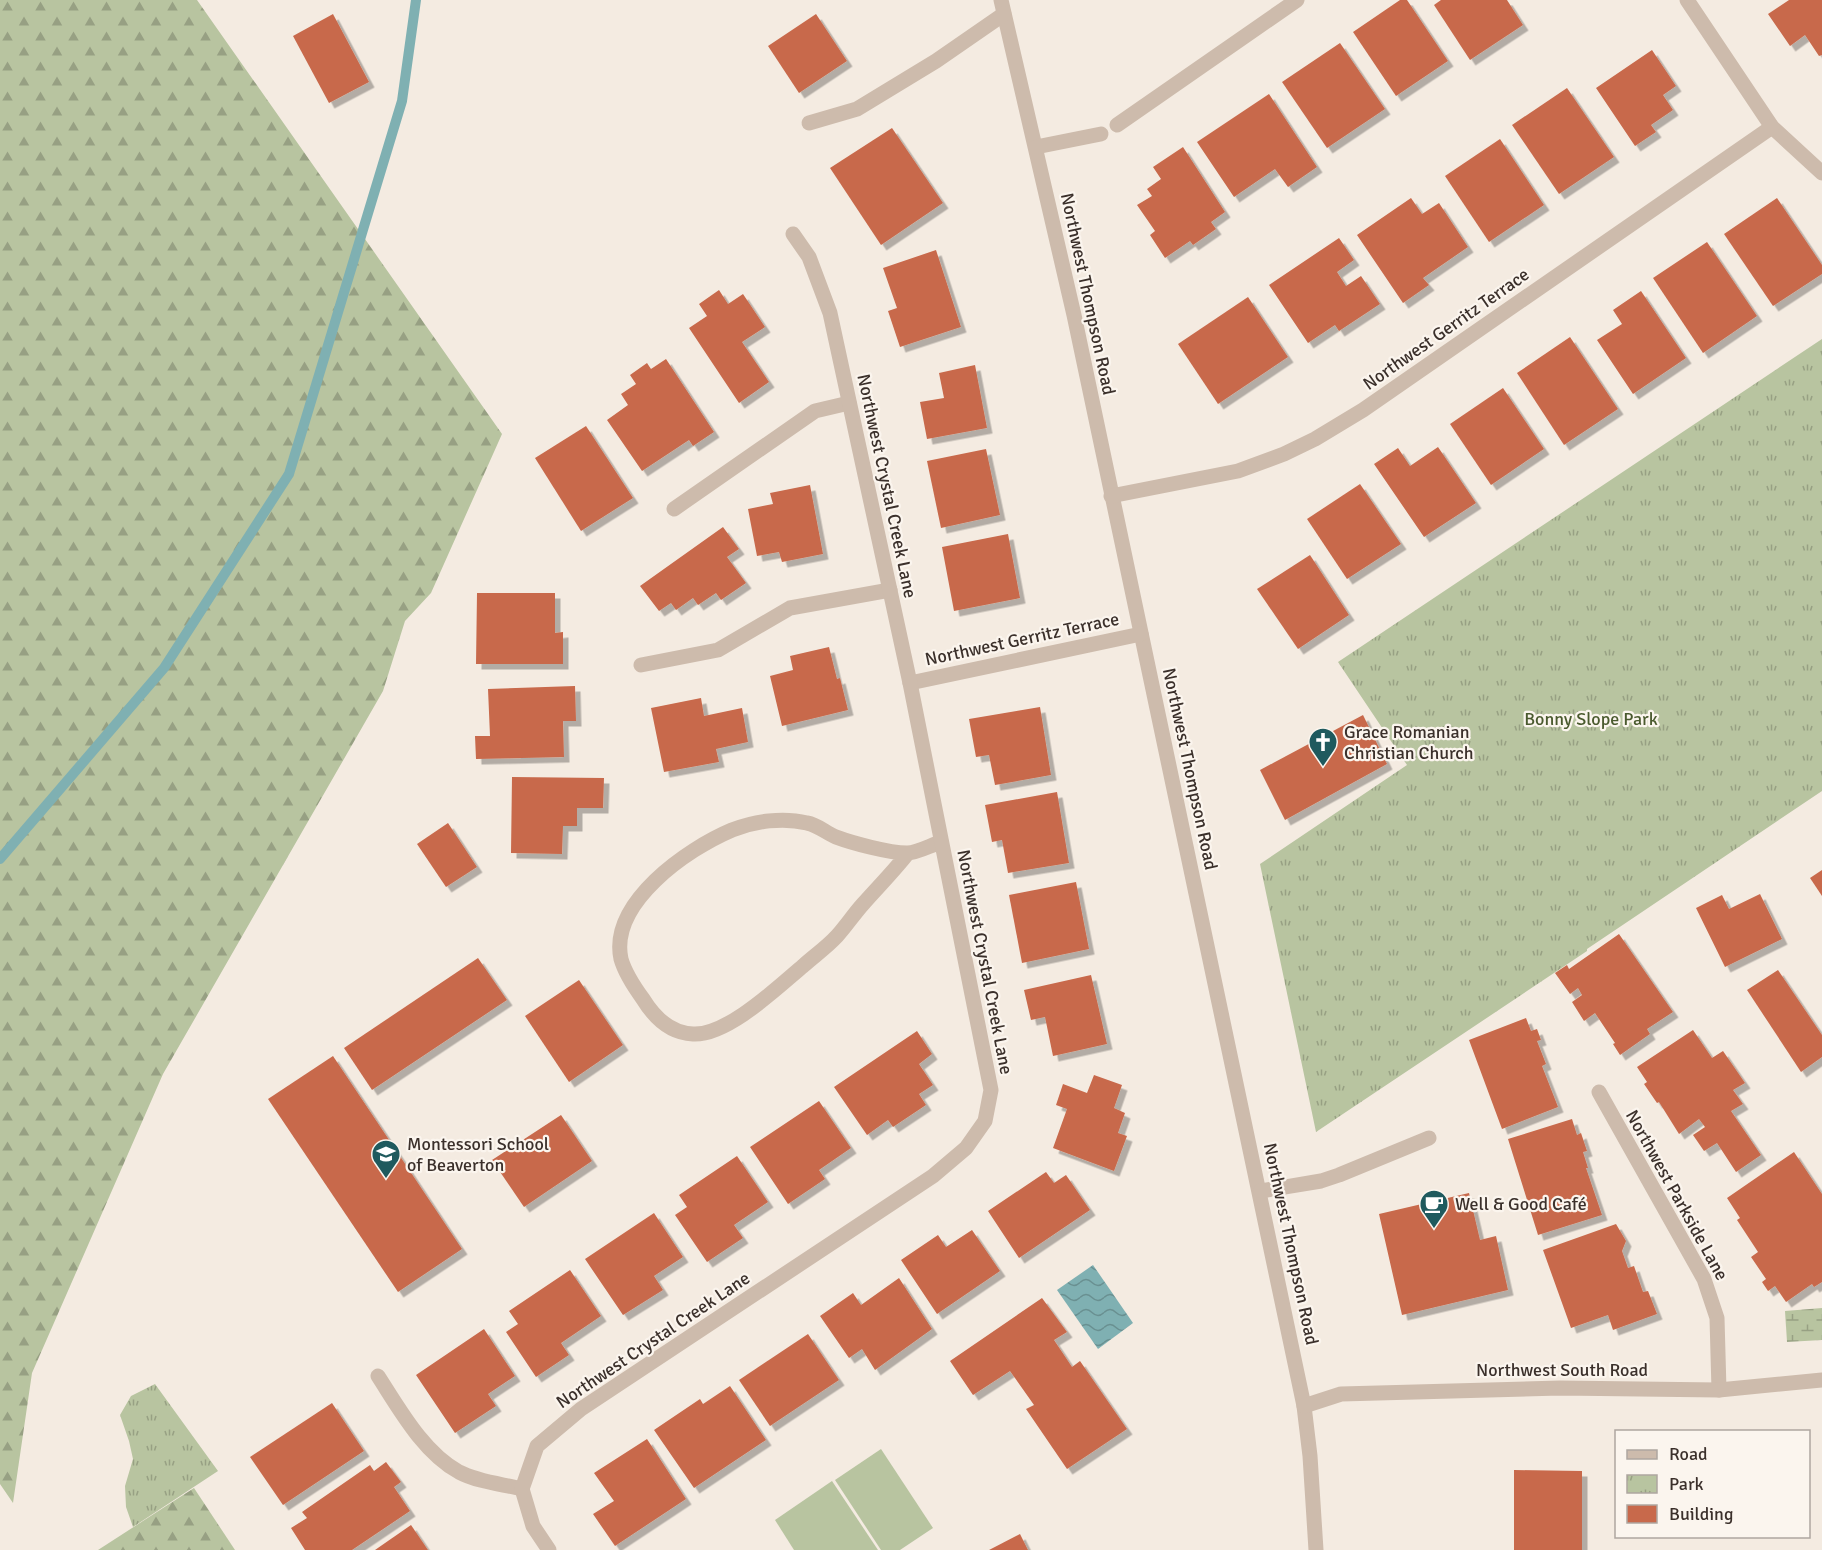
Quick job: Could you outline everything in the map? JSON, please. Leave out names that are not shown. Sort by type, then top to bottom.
[{"type":"street","points":[[1117,124],[1297,0]]},
{"type":"street","points":[[1687,0],[1772,126],[1822,173]]},
{"type":"street","points":[[810,123],[857,109],[936,61],[1003,7]]},
{"type":"street","name":"Northwest Thompson Road","points":[[1003,7],[1074,315],[1261,1191],[1304,1406],[1310,1456],[1316,1550]]},
{"type":"street","name":"Northwest Gerritz Terrace","points":[[1112,496],[1238,471],[1284,454],[1315,439],[1363,410],[1772,126]]},
{"type":"street","points":[[1036,147],[1101,134]]},
{"type":"street","name":"Northwest Crystal Creek Lane","points":[[522,1489],[537,1446],[581,1409],[933,1176],[966,1148],[985,1120],[991,1090],[910,682],[830,313],[809,257],[793,234]]},
{"type":"street","points":[[674,509],[815,411],[849,403]]},
{"type":"street","points":[[641,665],[718,650],[790,608],[890,590]]},
{"type":"street","name":"Northwest Gerritz Terrace","points":[[910,682],[1141,634]]},
{"type":"street","points":[[908,853],[837,936],[741,1016],[717,1029],[693,1034],[668,1028],[650,1010],[632,983],[621,959],[621,935],[632,909],[656,877],[683,856],[732,830],[762,822],[787,820],[810,823],[836,837],[868,846],[908,853],[941,842]]},
{"type":"street","name":"Northwest Parkside Lane","points":[[1599,1092],[1704,1279],[1717,1318],[1719,1390]]},
{"type":"street","points":[[1261,1191],[1339,1175],[1429,1138]]},
{"type":"street","points":[[378,1376],[406,1419],[445,1463],[460,1473],[522,1489],[533,1526],[549,1550]]},
{"type":"street","name":"Northwest South Road","points":[[1304,1406],[1341,1394],[1352,1393],[1549,1388],[1719,1390],[1822,1380]]},
{"type":"green space","points":[[0,0],[197,0],[502,434],[431,593],[405,621],[383,691],[163,1074],[32,1373],[13,1503],[0,1484]]},
{"type":"green space","name":"Bonny Slope Park","points":[[1822,339],[1822,791],[1316,1132],[1260,864],[1407,765],[1338,662]]},
{"type":"green space","points":[[1822,1308],[1822,1340],[1787,1342],[1785,1311]]},
{"type":"green space","points":[[155,1384],[218,1471],[133,1527],[126,1507],[125,1486],[133,1459],[120,1415],[131,1396]]},
{"type":"green space","points":[[881,1449],[933,1528],[900,1550],[881,1550],[835,1480]]},
{"type":"green space","points":[[832,1481],[878,1550],[794,1550],[775,1520]]},
{"type":"green space","points":[[194,1488],[235,1550],[98,1550]]},
{"type":"water","points":[[1093,1265],[1133,1323],[1098,1349],[1057,1290]]},
{"type":"building","points":[[1400,0],[1407,0],[1448,61],[1396,96],[1353,32]]},
{"type":"building","points":[[1441,0],[1507,0],[1523,25],[1470,60],[1434,5]]},
{"type":"building","points":[[1789,0],[1822,0],[1822,55],[1819,56],[1805,35],[1790,46],[1768,14]]},
{"type":"building","points":[[333,14],[369,82],[329,103],[293,36]]},
{"type":"building","points":[[816,14],[847,61],[799,93],[768,46]]},
{"type":"building","points":[[1340,43],[1385,109],[1327,148],[1282,82]]},
{"type":"building","points":[[1652,50],[1676,86],[1663,95],[1673,110],[1651,125],[1656,132],[1635,146],[1596,88]]},
{"type":"building","points":[[1567,88],[1614,157],[1559,194],[1512,125]]},
{"type":"building","points":[[1269,94],[1317,167],[1288,187],[1275,169],[1234,197],[1197,142]]},
{"type":"building","points":[[892,128],[943,203],[881,245],[830,168]]},
{"type":"building","points":[[1500,139],[1544,205],[1489,242],[1445,176]]},
{"type":"building","points":[[1183,147],[1225,212],[1211,222],[1216,229],[1193,245],[1190,241],[1165,258],[1150,235],[1155,231],[1137,205],[1152,196],[1147,189],[1161,179],[1153,167]]},
{"type":"building","points":[[1411,198],[1422,214],[1439,203],[1468,247],[1423,278],[1429,285],[1403,303],[1357,235]]},
{"type":"building","points":[[1777,198],[1822,265],[1822,274],[1773,306],[1724,234]]},
{"type":"building","points":[[1339,238],[1354,260],[1337,272],[1346,286],[1361,276],[1380,304],[1339,331],[1335,325],[1308,343],[1269,285]]},
{"type":"building","points":[[1707,242],[1757,316],[1703,353],[1653,278]]},
{"type":"building","points":[[936,250],[961,327],[900,347],[888,311],[897,308],[883,268]]},
{"type":"building","points":[[719,290],[728,304],[743,294],[765,327],[742,342],[769,382],[739,403],[689,328],[707,316],[699,304]]},
{"type":"building","points":[[1641,291],[1686,358],[1633,394],[1597,340],[1622,324],[1613,310]]},
{"type":"building","points":[[1248,297],[1288,357],[1218,404],[1178,344]]},
{"type":"building","points":[[1570,337],[1618,409],[1564,445],[1517,373]]},
{"type":"building","points":[[666,359],[714,432],[693,446],[689,440],[642,471],[607,420],[628,405],[621,394],[636,384],[630,375],[647,363],[651,369]]},
{"type":"building","points":[[975,365],[987,428],[927,439],[920,402],[944,398],[939,373]]},
{"type":"building","points":[[1503,388],[1544,449],[1491,485],[1450,424]]},
{"type":"building","points":[[586,426],[633,498],[581,531],[535,458]]},
{"type":"building","points":[[1438,447],[1476,503],[1424,537],[1374,464],[1398,448],[1410,466]]},
{"type":"building","points":[[986,449],[1000,515],[941,528],[927,461]]},
{"type":"building","points":[[1360,484],[1401,544],[1347,579],[1307,519]]},
{"type":"building","points":[[810,485],[823,554],[782,562],[779,552],[757,556],[748,509],[773,504],[770,493]]},
{"type":"building","points":[[723,527],[739,549],[727,557],[746,583],[721,600],[716,593],[698,605],[693,598],[676,610],[671,603],[659,611],[640,586]]},
{"type":"building","points":[[1008,534],[1020,598],[954,611],[942,547]]},
{"type":"building","points":[[1310,555],[1349,615],[1298,649],[1257,589]]},
{"type":"building","points":[[477,593],[555,593],[555,633],[563,632],[563,664],[476,664]]},
{"type":"building","points":[[829,647],[848,710],[782,726],[770,676],[793,670],[790,656]]},
{"type":"building","points":[[575,686],[576,721],[563,721],[564,757],[476,759],[475,736],[490,736],[488,689]]},
{"type":"building","points":[[701,698],[704,716],[742,708],[748,742],[716,749],[719,762],[664,772],[651,708]]},
{"type":"building","points":[[1040,707],[1051,775],[995,785],[989,755],[976,757],[969,719]]},
{"type":"building","name":"Grace Romanian Christian Church","points":[[1363,715],[1387,764],[1285,820],[1260,770]]},
{"type":"building","points":[[512,777],[604,778],[603,808],[577,808],[577,826],[563,826],[562,854],[511,853]]},
{"type":"building","points":[[1057,792],[1069,863],[1008,873],[1002,840],[992,842],[985,805]]},
{"type":"building","points":[[448,823],[477,867],[446,887],[417,844]]},
{"type":"building","points":[[1822,870],[1822,896],[1810,878]]},
{"type":"building","points":[[1076,882],[1089,949],[1022,963],[1009,895]]},
{"type":"building","points":[[1760,894],[1782,939],[1725,967],[1696,908],[1722,895],[1729,909]]},
{"type":"building","points":[[1619,934],[1673,1012],[1647,1029],[1650,1034],[1620,1055],[1613,1044],[1615,1043],[1595,1013],[1584,1021],[1572,1002],[1582,995],[1578,988],[1570,994],[1555,973],[1567,965],[1569,969]]},
{"type":"building","points":[[478,958],[507,1000],[372,1090],[344,1048]]},
{"type":"building","points":[[1778,970],[1822,1035],[1822,1057],[1801,1072],[1747,990]]},
{"type":"building","points":[[1091,975],[1107,1044],[1053,1056],[1045,1017],[1031,1020],[1024,990]]},
{"type":"building","points":[[579,980],[623,1045],[569,1082],[525,1016]]},
{"type":"building","points":[[1526,1018],[1531,1031],[1537,1029],[1541,1040],[1537,1041],[1546,1064],[1542,1066],[1558,1107],[1502,1129],[1469,1040]]},
{"type":"building","points":[[1693,1030],[1712,1058],[1723,1051],[1745,1083],[1733,1090],[1743,1104],[1731,1111],[1761,1155],[1736,1172],[1717,1143],[1704,1151],[1693,1135],[1705,1127],[1699,1119],[1679,1134],[1659,1102],[1657,1103],[1644,1084],[1647,1082],[1637,1067]]},
{"type":"building","points":[[917,1031],[932,1054],[919,1064],[933,1085],[919,1094],[926,1105],[893,1127],[888,1120],[867,1135],[834,1087]]},
{"type":"building","points":[[333,1056],[462,1249],[398,1292],[268,1099]]},
{"type":"building","points":[[1094,1075],[1122,1085],[1114,1108],[1125,1113],[1118,1133],[1127,1136],[1114,1171],[1053,1148],[1067,1109],[1056,1105],[1063,1084],[1087,1093]]},
{"type":"building","points":[[819,1101],[851,1148],[819,1170],[825,1179],[788,1204],[750,1147]]},
{"type":"building","points":[[561,1115],[592,1161],[524,1207],[492,1160]]},
{"type":"building","points":[[1572,1119],[1577,1135],[1581,1133],[1587,1151],[1583,1152],[1588,1168],[1586,1168],[1602,1215],[1538,1235],[1508,1139]]},
{"type":"building","points":[[1794,1152],[1822,1194],[1822,1282],[1814,1287],[1812,1284],[1786,1302],[1775,1286],[1768,1291],[1762,1282],[1766,1279],[1751,1257],[1758,1252],[1737,1220],[1740,1218],[1727,1198]]},
{"type":"building","points":[[737,1156],[768,1202],[734,1225],[743,1238],[707,1262],[675,1215],[687,1207],[679,1195]]},
{"type":"building","points":[[1046,1172],[1054,1183],[1066,1175],[1090,1210],[1019,1258],[988,1211]]},
{"type":"building","points":[[1469,1193],[1480,1240],[1496,1236],[1508,1290],[1402,1315],[1379,1214]]},
{"type":"building","points":[[654,1213],[683,1257],[654,1276],[663,1290],[623,1315],[585,1259]]},
{"type":"building","points":[[1616,1224],[1626,1241],[1622,1251],[1628,1268],[1634,1266],[1643,1292],[1648,1291],[1657,1314],[1613,1330],[1608,1315],[1571,1328],[1543,1250]]},
{"type":"building","points":[[972,1230],[1000,1271],[937,1314],[901,1260],[938,1235],[946,1247]]},
{"type":"building","points":[[570,1270],[601,1316],[561,1343],[569,1355],[536,1377],[506,1332],[518,1324],[509,1311]]},
{"type":"building","points":[[899,1278],[932,1329],[875,1370],[862,1349],[849,1358],[820,1316],[853,1293],[861,1305]]},
{"type":"building","points":[[1042,1298],[1067,1332],[1054,1340],[1072,1367],[1080,1361],[1127,1429],[1067,1469],[1026,1409],[1034,1405],[1010,1371],[973,1395],[950,1361]]},
{"type":"building","points":[[484,1329],[515,1376],[488,1394],[496,1406],[455,1433],[416,1375]]},
{"type":"building","points":[[808,1334],[839,1380],[770,1426],[739,1380]]},
{"type":"building","points":[[730,1386],[766,1440],[694,1488],[654,1430],[700,1399],[703,1404]]},
{"type":"building","points":[[332,1403],[364,1451],[283,1505],[250,1457]]},
{"type":"building","points":[[647,1439],[686,1499],[615,1546],[593,1514],[614,1501],[594,1473]]},
{"type":"building","points":[[386,1462],[401,1482],[394,1487],[410,1511],[352,1550],[305,1550],[291,1528],[307,1518],[302,1512],[370,1465],[374,1471]]},
{"type":"building","points":[[1514,1470],[1582,1471],[1582,1550],[1514,1550]]},
{"type":"building","points":[[411,1525],[428,1550],[375,1550]]},
{"type":"building","points":[[1020,1534],[1028,1550],[989,1550]]},
{"type":"waterway","points":[[0,859],[164,668],[289,474],[402,101],[416,0]]},
{"type":"place","name":"Grace Romanian Christian Church","points":[[1323,768]]},
{"type":"place","name":"Montessori School of Beaverton","points":[[386,1180]]},
{"type":"place","name":"Well & Good Café","points":[[1434,1230]]}]
